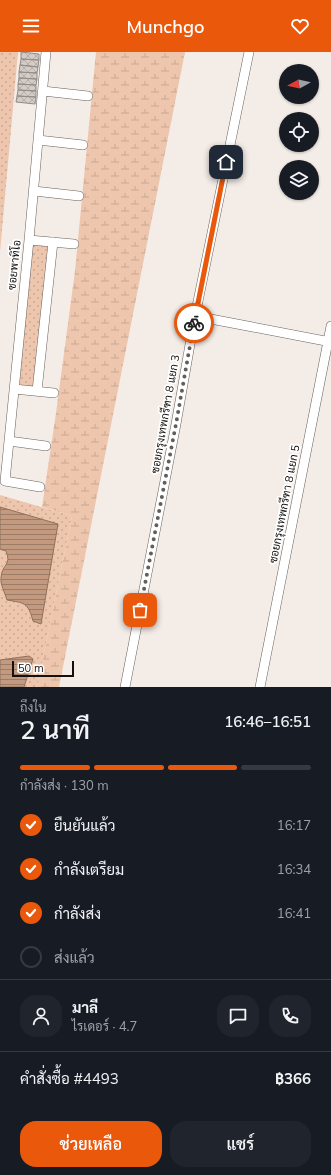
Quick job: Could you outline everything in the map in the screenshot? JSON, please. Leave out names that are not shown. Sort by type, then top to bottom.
[{"type":"street","name":"ซอยพาทิโอ","points":[[40,487],[5,481],[34,191],[46,52]]},
{"type":"street","name":"ซอยกรุงเทพกรีฑา 8 แยก 3","points":[[125,687],[176,424],[195,316],[249,52]]},
{"type":"street","points":[[43,91],[88,96]]},
{"type":"street","points":[[38,140],[83,145]]},
{"type":"street","points":[[34,191],[79,196]]},
{"type":"street","points":[[29,240],[74,244]]},
{"type":"street","points":[[37,391],[53,242]]},
{"type":"street","points":[[195,316],[330,341]]},
{"type":"street","name":"ซอยกรุงเทพกรีฑา 8 แยก 5","points":[[260,687],[330,341],[331,326]]},
{"type":"street","points":[[14,389],[54,393]]},
{"type":"street","points":[[8,441],[46,446]]},
{"type":"green space","points":[[0,52],[18,52],[0,252]]},
{"type":"green space","points":[[96,52],[185,52],[59,687],[37,687],[72,516],[42,507],[75,271]]},
{"type":"green space","points":[[32,244],[50,246],[34,388],[17,386]]},
{"type":"green space","points":[[0,495],[72,516],[37,687],[0,687]]},
{"type":"shaded area","points":[[0,507],[58,524],[41,624],[33,621],[29,610],[24,604],[7,600],[3,589],[1,580],[2,573],[8,556],[6,551],[0,549]]},
{"type":"shaded area","points":[[29,656],[33,659],[24,687],[0,687],[0,660]]},
{"type":"building","points":[[21,52],[39,54],[39,60],[21,59]]},
{"type":"building","points":[[21,59],[39,60],[38,67],[20,65]]},
{"type":"building","points":[[20,65],[38,67],[37,73],[19,72]]},
{"type":"building","points":[[19,72],[37,73],[37,79],[19,78]]},
{"type":"building","points":[[19,78],[37,79],[36,85],[18,84]]},
{"type":"building","points":[[18,84],[36,85],[36,91],[18,90]]},
{"type":"building","points":[[18,90],[36,91],[36,97],[17,96]]},
{"type":"building","points":[[17,96],[36,97],[35,104],[16,102]]},
{"type":"way so far","points":[[140,610],[194,323]]},
{"type":"route","points":[[194,323],[226,162]]}]
